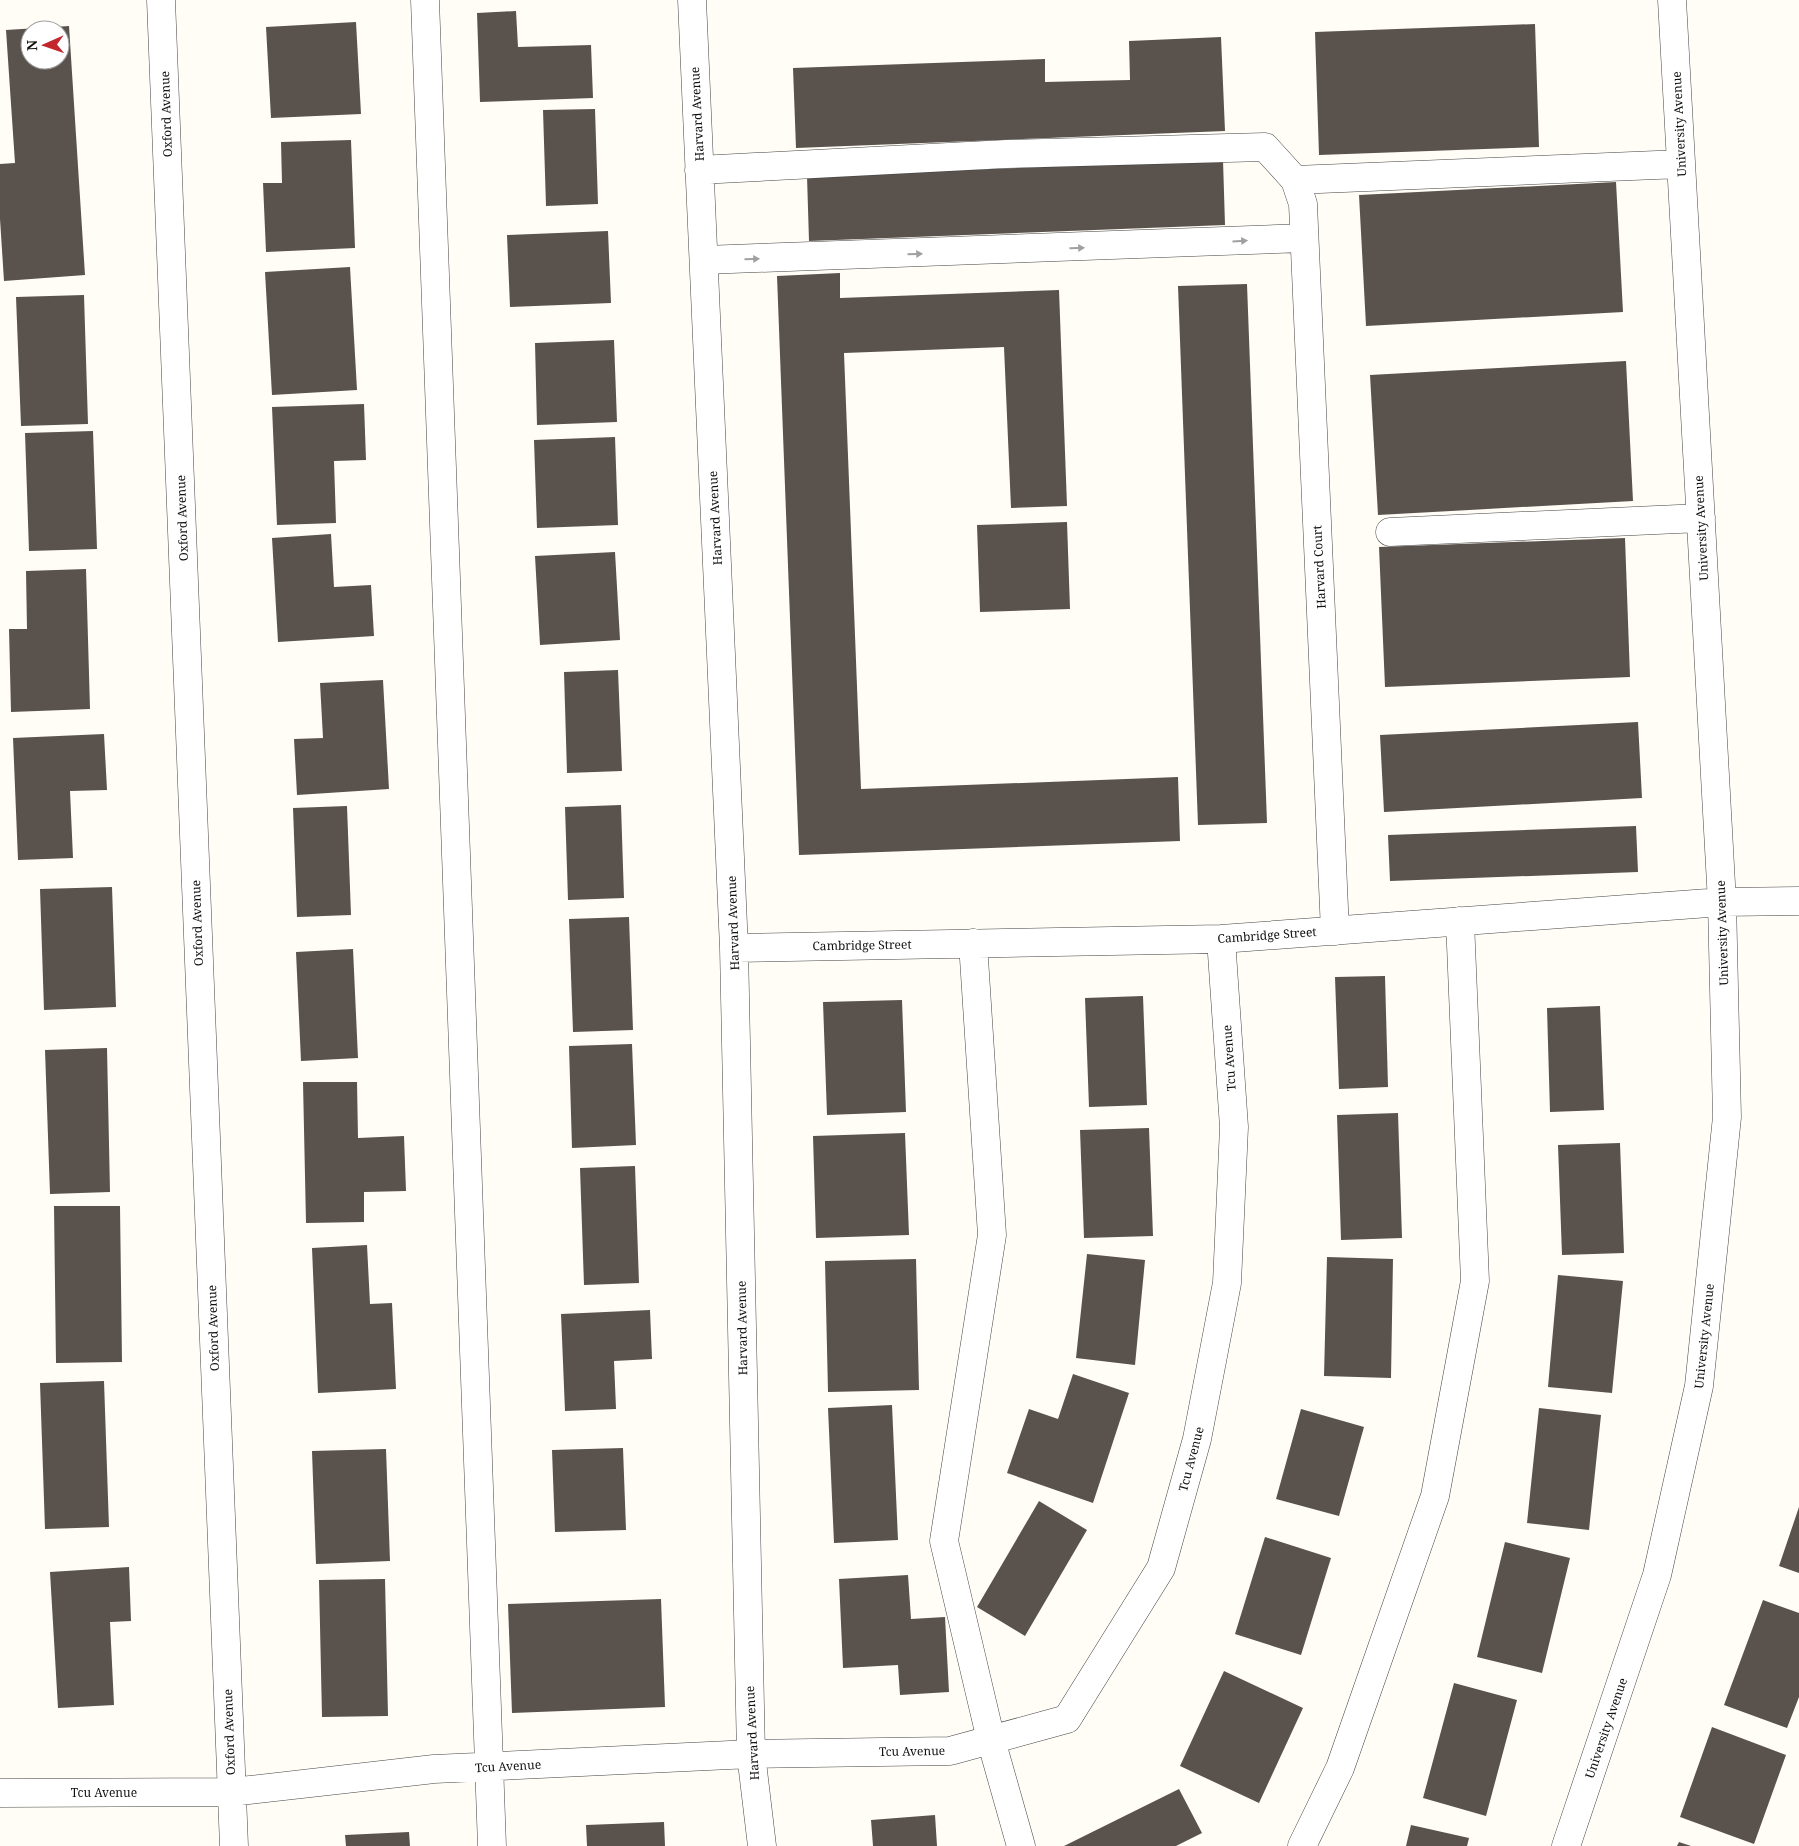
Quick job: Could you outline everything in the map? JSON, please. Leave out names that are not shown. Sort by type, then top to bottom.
[{"type":"street","name":"Oxford Avenue","points":[[161,0],[234,1846]]},
{"type":"street","points":[[425,0],[492,1846]]},
{"type":"street","name":"Harvard Avenue","points":[[692,0],[734,948],[751,1754],[762,1846]]},
{"type":"street","name":"University Avenue","points":[[1566,1846],[1657,1575],[1699,1386],[1727,1117],[1722,902],[1672,0]]},
{"type":"street","points":[[699,170],[1006,154],[1266,147],[1299,192],[1681,164]]},
{"type":"street","name":"Harvard Court","points":[[1299,192],[1304,238],[1335,931]]},
{"type":"street","points":[[704,260],[1304,238]]},
{"type":"street","points":[[1390,532],[1701,518]]},
{"type":"street","name":"Cambridge Street","points":[[734,948],[1221,939],[1722,902],[1799,901]]},
{"type":"street","points":[[1302,1846],[1340,1768],[1435,1496],[1475,1281],[1460,921]]},
{"type":"street","name":"Tcu Avenue","points":[[0,1793],[232,1792],[434,1769],[751,1754],[950,1751],[1067,1719],[1161,1568],[1197,1439],[1227,1282],[1234,1127],[1221,939]]},
{"type":"street","points":[[973,943],[992,1235],[944,1541],[991,1740],[1021,1846]]},
{"type":"building","points":[[516,11],[518,47],[591,45],[593,98],[480,102],[477,13]]},
{"type":"building","points":[[356,22],[361,114],[271,118],[266,27]]},
{"type":"building","points":[[1535,24],[1539,147],[1319,155],[1315,32]]},
{"type":"building","points":[[20,29],[20,70],[70,70],[70,42],[85,275],[4,281],[0,219],[0,164],[15,163],[6,30]]},
{"type":"building","points":[[1221,37],[1225,131],[796,148],[793,68],[1045,59],[1045,82],[1130,80],[1129,41]]},
{"type":"building","points":[[595,109],[598,204],[546,206],[543,110]]},
{"type":"building","points":[[351,140],[355,248],[266,252],[263,183],[282,183],[281,142]]},
{"type":"building","points":[[1223,160],[1225,225],[809,241],[807,176]]},
{"type":"building","points":[[1616,182],[1623,312],[1366,326],[1359,195]]},
{"type":"building","points":[[608,231],[611,303],[510,307],[507,235]]},
{"type":"building","points":[[350,267],[357,390],[272,395],[265,272]]},
{"type":"building","points":[[840,273],[840,298],[1059,290],[1067,506],[1011,508],[1004,347],[844,353],[861,789],[1178,777],[1180,841],[799,855],[777,276]]},
{"type":"building","points":[[1247,284],[1267,823],[1198,825],[1178,286]]},
{"type":"building","points":[[84,295],[88,424],[21,426],[16,297]]},
{"type":"building","points":[[614,340],[617,422],[537,425],[535,343]]},
{"type":"building","points":[[1626,361],[1633,501],[1378,515],[1370,375]]},
{"type":"building","points":[[364,404],[366,460],[334,461],[336,523],[277,525],[272,407]]},
{"type":"building","points":[[93,431],[97,549],[29,551],[25,433]]},
{"type":"building","points":[[615,437],[618,525],[537,528],[534,440]]},
{"type":"building","points":[[1067,522],[1070,609],[980,612],[977,525]]},
{"type":"building","points":[[331,534],[334,587],[371,585],[374,636],[278,642],[272,538]]},
{"type":"building","points":[[1625,538],[1630,677],[1385,687],[1379,547]]},
{"type":"building","points":[[615,552],[620,640],[540,645],[535,556]]},
{"type":"building","points":[[86,569],[90,709],[11,712],[9,629],[27,629],[26,571]]},
{"type":"building","points":[[618,670],[622,771],[567,773],[564,672]]},
{"type":"building","points":[[383,680],[389,789],[297,795],[294,739],[323,738],[320,683]]},
{"type":"building","points":[[1638,722],[1642,798],[1384,812],[1380,735]]},
{"type":"building","points":[[104,734],[107,790],[70,791],[73,858],[18,860],[13,738]]},
{"type":"building","points":[[621,805],[624,898],[568,900],[565,807]]},
{"type":"building","points":[[347,806],[351,915],[297,917],[293,808]]},
{"type":"building","points":[[1636,826],[1638,872],[1390,881],[1388,835]]},
{"type":"building","points":[[112,887],[116,1007],[44,1010],[40,889]]},
{"type":"building","points":[[629,917],[633,1030],[573,1032],[569,919]]},
{"type":"building","points":[[353,949],[358,1058],[301,1061],[296,952]]},
{"type":"building","points":[[1385,976],[1388,1087],[1339,1089],[1335,977]]},
{"type":"building","points":[[1143,996],[1147,1105],[1089,1107],[1085,998]]},
{"type":"building","points":[[902,1000],[906,1112],[827,1115],[823,1002]]},
{"type":"building","points":[[1600,1006],[1604,1110],[1550,1112],[1547,1008]]},
{"type":"building","points":[[632,1044],[636,1145],[572,1148],[569,1046]]},
{"type":"building","points":[[107,1048],[110,1192],[50,1194],[45,1050]]},
{"type":"building","points":[[303,1082],[357,1082],[358,1138],[404,1136],[406,1191],[364,1192],[364,1222],[306,1223]]},
{"type":"building","points":[[1398,1113],[1402,1238],[1341,1240],[1337,1115]]},
{"type":"building","points":[[1149,1128],[1153,1236],[1084,1238],[1080,1130]]},
{"type":"building","points":[[905,1133],[909,1235],[816,1238],[813,1136]]},
{"type":"building","points":[[1620,1143],[1624,1253],[1562,1255],[1558,1145]]},
{"type":"building","points":[[635,1166],[639,1283],[584,1285],[580,1168]]},
{"type":"building","points":[[54,1206],[120,1206],[122,1362],[56,1363]]},
{"type":"building","points":[[367,1245],[370,1304],[392,1303],[396,1389],[318,1393],[312,1248]]},
{"type":"building","points":[[1087,1254],[1145,1260],[1135,1365],[1076,1358]]},
{"type":"building","points":[[1327,1257],[1393,1259],[1391,1378],[1324,1376]]},
{"type":"building","points":[[916,1259],[919,1390],[828,1392],[825,1261]]},
{"type":"building","points":[[1558,1275],[1623,1281],[1612,1393],[1548,1387]]},
{"type":"building","points":[[650,1310],[652,1359],[614,1361],[616,1409],[565,1411],[561,1314]]},
{"type":"building","points":[[1073,1374],[1129,1393],[1093,1503],[1007,1473],[1029,1409],[1058,1419]]},
{"type":"building","points":[[104,1381],[109,1527],[45,1529],[40,1383]]},
{"type":"building","points":[[892,1405],[898,1540],[834,1543],[828,1408]]},
{"type":"building","points":[[1539,1408],[1601,1415],[1589,1530],[1527,1523]]},
{"type":"building","points":[[1301,1409],[1364,1427],[1339,1516],[1276,1499]]},
{"type":"building","points":[[623,1448],[626,1530],[555,1532],[552,1450]]},
{"type":"building","points":[[386,1449],[390,1561],[316,1564],[312,1451]]},
{"type":"building","points":[[1039,1501],[1087,1530],[1025,1636],[977,1607]]},
{"type":"building","points":[[1799,1507],[1799,1573],[1779,1566]]},
{"type":"building","points":[[1265,1537],[1331,1558],[1301,1655],[1235,1634]]},
{"type":"building","points":[[1505,1542],[1570,1558],[1542,1673],[1477,1657]]},
{"type":"building","points":[[129,1567],[131,1621],[110,1622],[114,1705],[58,1708],[50,1572]]},
{"type":"building","points":[[908,1575],[911,1619],[945,1617],[949,1692],[900,1695],[898,1665],[843,1668],[839,1579]]},
{"type":"building","points":[[385,1579],[388,1716],[322,1717],[319,1580]]},
{"type":"building","points":[[661,1599],[665,1707],[512,1713],[508,1604]]},
{"type":"building","points":[[1763,1600],[1799,1613],[1799,1697],[1787,1728],[1724,1705]]},
{"type":"building","points":[[1224,1671],[1303,1708],[1259,1803],[1180,1766]]},
{"type":"building","points":[[1454,1683],[1517,1700],[1486,1816],[1423,1798]]},
{"type":"building","points":[[1712,1727],[1786,1755],[1754,1844],[1680,1817]]},
{"type":"building","points":[[1179,1789],[1202,1833],[1176,1846],[1064,1846]]},
{"type":"building","points":[[935,1815],[937,1846],[873,1846],[871,1820]]},
{"type":"building","points":[[664,1822],[665,1846],[587,1846],[586,1825]]},
{"type":"building","points":[[1411,1825],[1469,1838],[1467,1846],[1406,1846]]},
{"type":"building","points":[[409,1832],[410,1846],[346,1846],[345,1835]]},
{"type":"building","points":[[1679,1842],[1691,1846],[1677,1846]]}]
